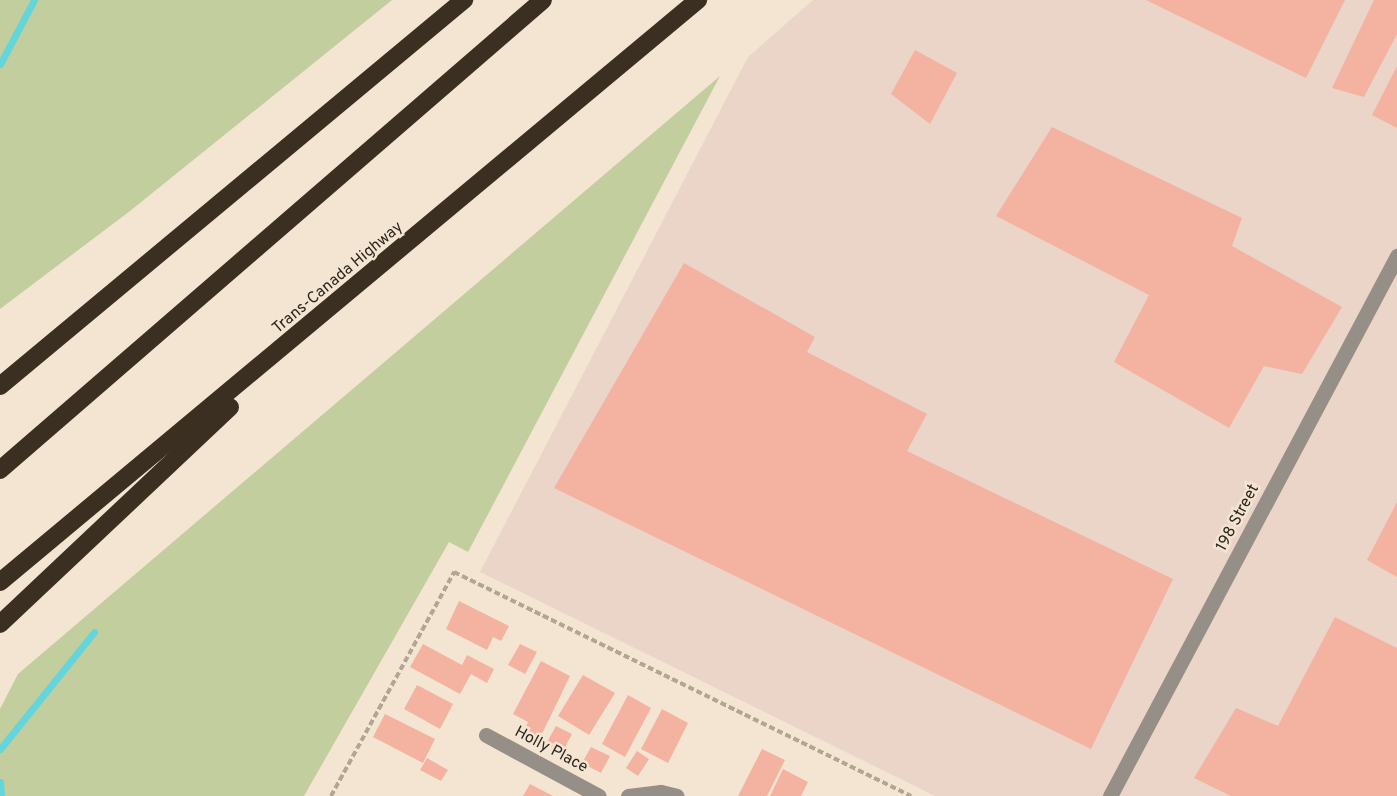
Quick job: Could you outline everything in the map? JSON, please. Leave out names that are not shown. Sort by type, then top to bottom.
[{"type":"highway","points":[[0,386],[464,0]]},
{"type":"highway","points":[[0,470],[543,0]]},
{"type":"highway","name":"Trans-Canada Highway","points":[[0,582],[364,281],[698,0]]},
{"type":"highway","points":[[0,624],[364,281]]},
{"type":"street","name":"198 Street","points":[[1110,796],[1397,256]]},
{"type":"street","name":"Holly Place","points":[[486,735],[599,796]]},
{"type":"street","points":[[628,796],[655,792],[677,796]]},
{"type":"path","points":[[331,796],[454,572],[911,796]]},
{"type":"shaded area","points":[[813,0],[1397,0],[1397,796],[935,796],[480,572],[748,57]]},
{"type":"green space","points":[[0,0],[392,0],[130,211],[0,309]]},
{"type":"green space","points":[[720,76],[468,552],[449,542],[304,796],[0,796],[0,709],[18,674]]},
{"type":"building","points":[[1146,0],[1345,0],[1306,78]]},
{"type":"building","points":[[1374,0],[1397,0],[1397,34],[1364,97],[1332,88]]},
{"type":"building","points":[[915,50],[957,73],[930,124],[891,94]]},
{"type":"building","points":[[1397,66],[1397,128],[1372,115]]},
{"type":"building","points":[[1052,127],[1242,218],[1232,246],[1342,307],[1302,374],[1264,366],[1229,428],[1114,362],[1149,295],[996,216]]},
{"type":"building","points":[[684,263],[815,337],[807,352],[927,414],[907,451],[1173,579],[1091,749],[554,488]]},
{"type":"building","points":[[1397,502],[1397,577],[1367,560]]},
{"type":"building","points":[[459,601],[509,626],[501,641],[493,637],[487,650],[446,629]]},
{"type":"building","points":[[1335,617],[1397,648],[1397,796],[1231,796],[1194,778],[1236,708],[1278,726]]},
{"type":"building","points":[[423,644],[462,665],[467,655],[494,669],[487,683],[471,674],[460,694],[410,667]]},
{"type":"building","points":[[520,644],[537,652],[525,674],[508,665]]},
{"type":"building","points":[[541,661],[570,676],[539,740],[523,732],[528,722],[513,714]]},
{"type":"building","points":[[583,675],[615,693],[589,735],[558,716]]},
{"type":"building","points":[[417,685],[453,704],[440,729],[404,709]]},
{"type":"building","points":[[628,695],[651,708],[625,757],[602,744]]},
{"type":"building","points":[[662,709],[688,723],[668,763],[641,749]]},
{"type":"building","points":[[385,714],[435,739],[423,763],[373,737]]},
{"type":"building","points":[[556,726],[572,734],[562,753],[546,744]]},
{"type":"building","points":[[591,747],[610,756],[601,773],[582,763]]},
{"type":"building","points":[[762,749],[785,760],[767,796],[738,796]]},
{"type":"building","points":[[637,751],[649,759],[638,776],[626,768]]},
{"type":"building","points":[[427,758],[448,770],[441,781],[420,770]]},
{"type":"building","points":[[783,769],[808,782],[801,796],[770,796]]},
{"type":"building","points":[[530,784],[553,796],[523,796]]},
{"type":"waterway","points":[[0,64],[34,0]]},
{"type":"waterway","points":[[0,749],[94,632]]},
{"type":"waterway","points":[[0,782],[1,796]]}]
